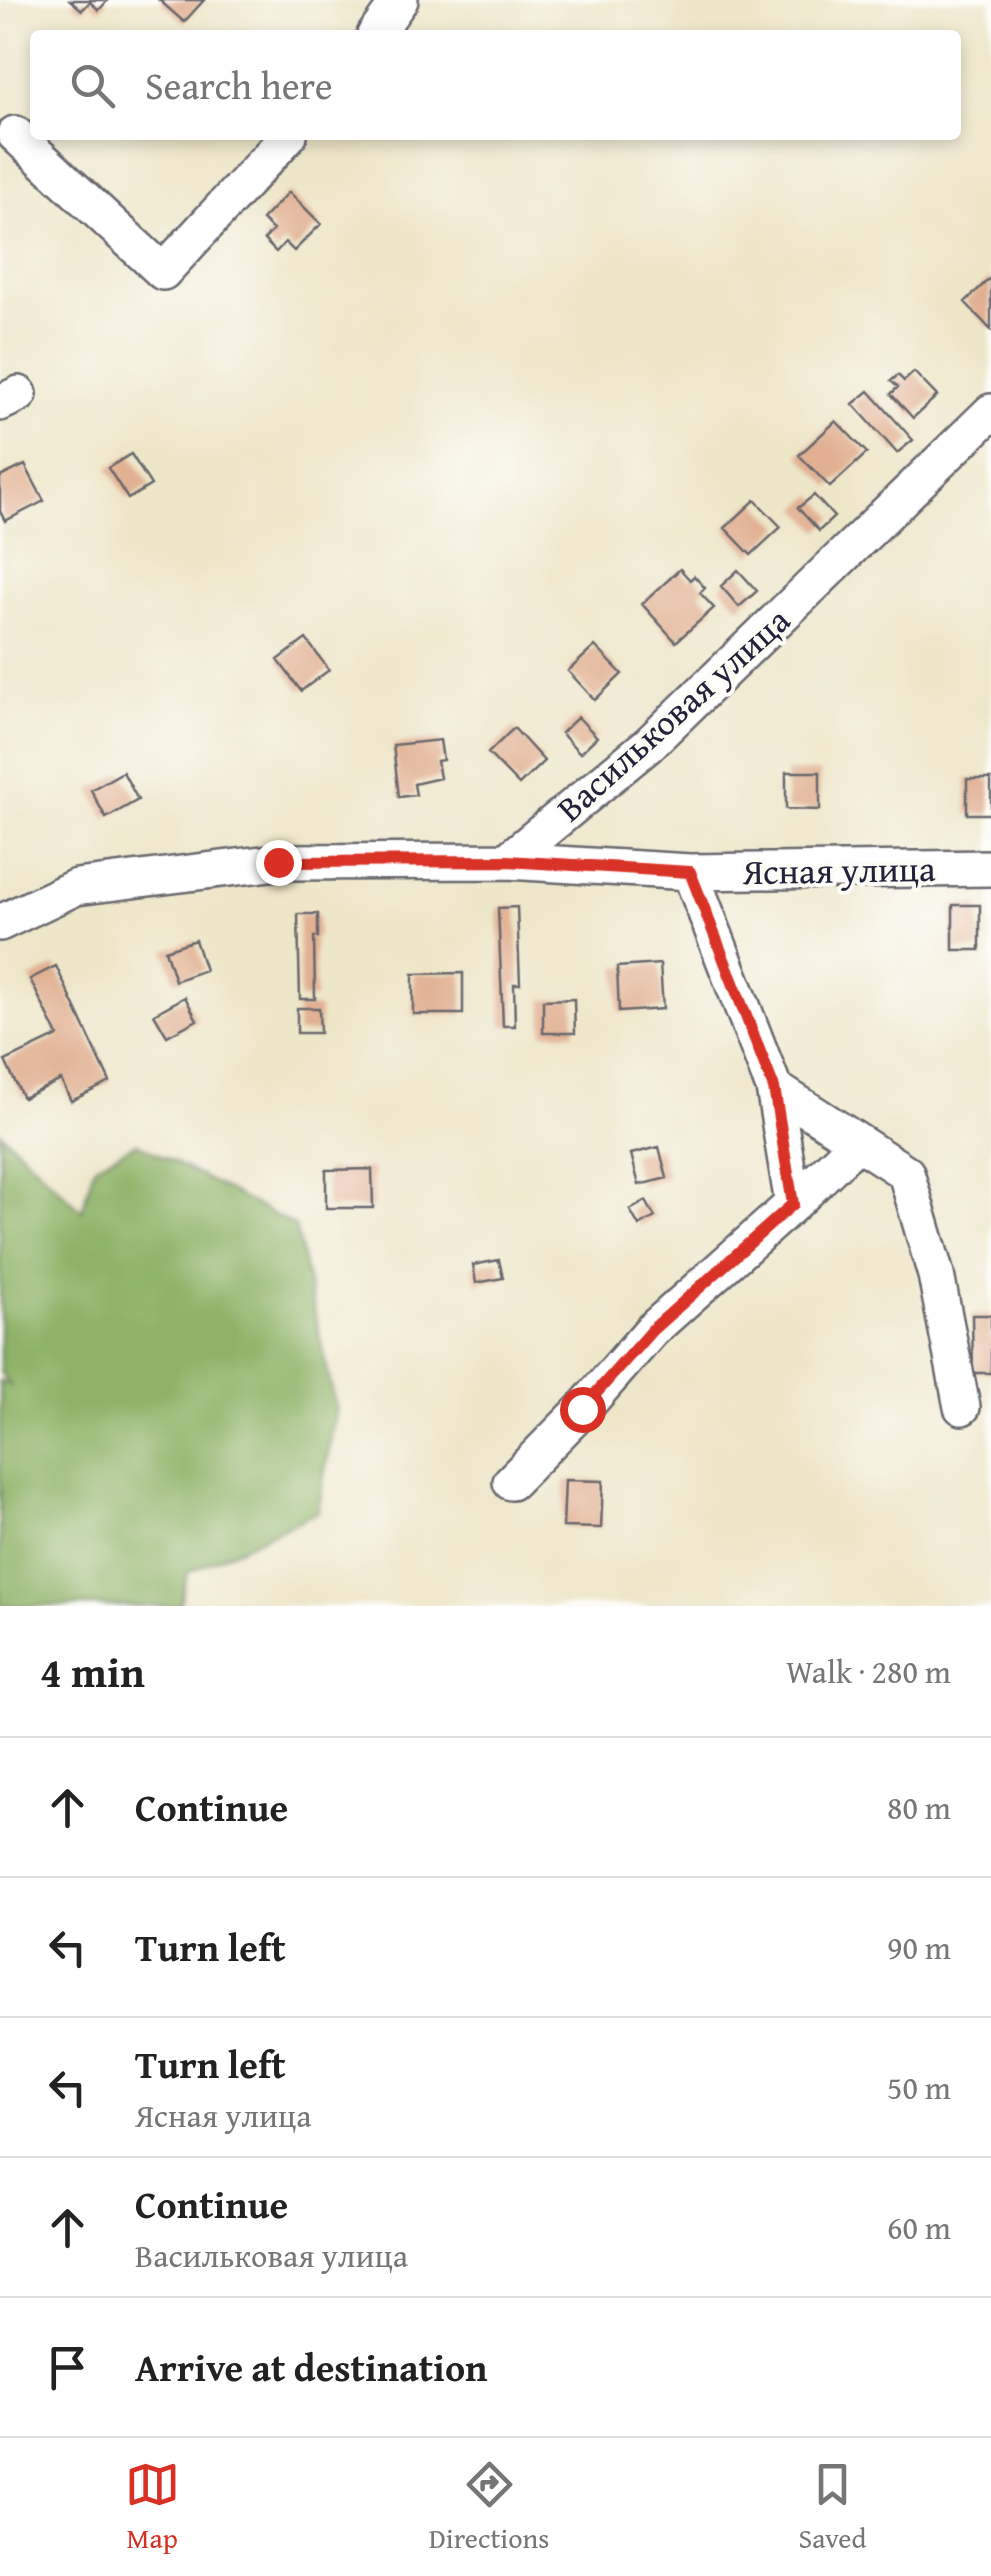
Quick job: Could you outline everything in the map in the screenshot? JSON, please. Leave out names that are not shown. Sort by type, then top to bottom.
[{"type":"street","points":[[16,134],[163,272],[284,140]]},
{"type":"street","name":"Васильковая улица","points":[[507,861],[648,745],[991,412]]},
{"type":"street","points":[[0,923],[76,887],[278,862],[507,861]]},
{"type":"street","name":"Ясная улица","points":[[507,861],[690,872],[991,868]]},
{"type":"street","points":[[690,872],[774,1088],[793,1204]]},
{"type":"street","points":[[774,1088],[906,1173],[936,1276],[964,1407]]},
{"type":"street","points":[[511,1482],[652,1330],[858,1142]]},
{"type":"green space","points":[[0,1132],[82,1211],[94,1166],[137,1143],[295,1226],[336,1408],[318,1512],[188,1572],[179,1606],[0,1606],[0,1381],[10,1385],[0,1372]]},
{"type":"building","points":[[70,0],[108,0],[99,10],[90,2],[82,10]]},
{"type":"building","points":[[159,0],[204,0],[184,22]]},
{"type":"building","points":[[289,192],[321,224],[294,251],[285,242],[276,252],[264,240],[273,230],[262,220]]},
{"type":"building","points":[[991,277],[991,330],[965,302]]},
{"type":"building","points":[[914,372],[937,396],[913,418],[891,394],[898,387],[891,381],[898,375],[904,381]]},
{"type":"building","points":[[869,391],[913,440],[897,453],[853,404]]},
{"type":"building","points":[[836,421],[867,453],[830,487],[799,455]]},
{"type":"building","points":[[131,454],[151,485],[128,499],[108,468]]},
{"type":"building","points":[[25,465],[44,501],[5,521],[0,511],[0,477]]},
{"type":"building","points":[[814,495],[834,517],[819,531],[798,508]]},
{"type":"building","points":[[755,500],[781,527],[751,555],[725,528]]},
{"type":"building","points":[[680,569],[705,588],[700,593],[714,608],[676,642],[642,604]]},
{"type":"building","points":[[738,570],[757,591],[739,607],[721,586]]},
{"type":"building","points":[[306,639],[329,670],[301,691],[278,660]]},
{"type":"building","points":[[595,646],[622,674],[595,700],[568,671]]},
{"type":"building","points":[[578,717],[597,737],[580,753],[561,733]]},
{"type":"building","points":[[514,728],[544,761],[519,785],[488,753]]},
{"type":"building","points":[[440,740],[440,778],[414,784],[416,795],[399,797],[393,745]]},
{"type":"building","points":[[123,772],[138,800],[106,818],[91,790]]},
{"type":"building","points":[[786,772],[820,772],[820,810],[786,809]]},
{"type":"building","points":[[967,779],[991,779],[991,814],[967,814]]},
{"type":"building","points":[[953,905],[980,905],[980,950],[953,950]]},
{"type":"building","points":[[517,907],[520,984],[514,984],[515,1026],[503,1026],[498,908]]},
{"type":"building","points":[[298,914],[318,914],[318,937],[314,937],[315,999],[300,999]]},
{"type":"building","points":[[195,940],[205,970],[175,981],[165,950]]},
{"type":"building","points":[[660,964],[663,1009],[619,1012],[617,967]]},
{"type":"building","points":[[56,966],[110,1082],[71,1101],[61,1080],[23,1098],[5,1061],[58,1036],[30,979]]},
{"type":"building","points":[[463,973],[463,1014],[413,1014],[413,974]]},
{"type":"building","points":[[185,997],[197,1020],[167,1036],[154,1014]]},
{"type":"building","points":[[574,999],[575,1033],[543,1033],[543,1000]]},
{"type":"building","points":[[297,1008],[319,1008],[320,1033],[297,1033]]},
{"type":"building","points":[[659,1147],[667,1178],[639,1185],[631,1154]]},
{"type":"building","points":[[372,1169],[373,1208],[326,1208],[326,1170]]},
{"type":"building","points":[[646,1201],[655,1217],[639,1226],[630,1210]]},
{"type":"building","points":[[499,1260],[503,1278],[476,1283],[473,1265]]},
{"type":"building","points":[[972,1315],[991,1315],[991,1373],[973,1373]]},
{"type":"building","points":[[565,1480],[603,1481],[601,1528],[563,1527]]},
{"type":"route","points":[[278,862],[507,861],[690,872],[774,1088],[793,1204],[652,1330],[582,1409]]}]
